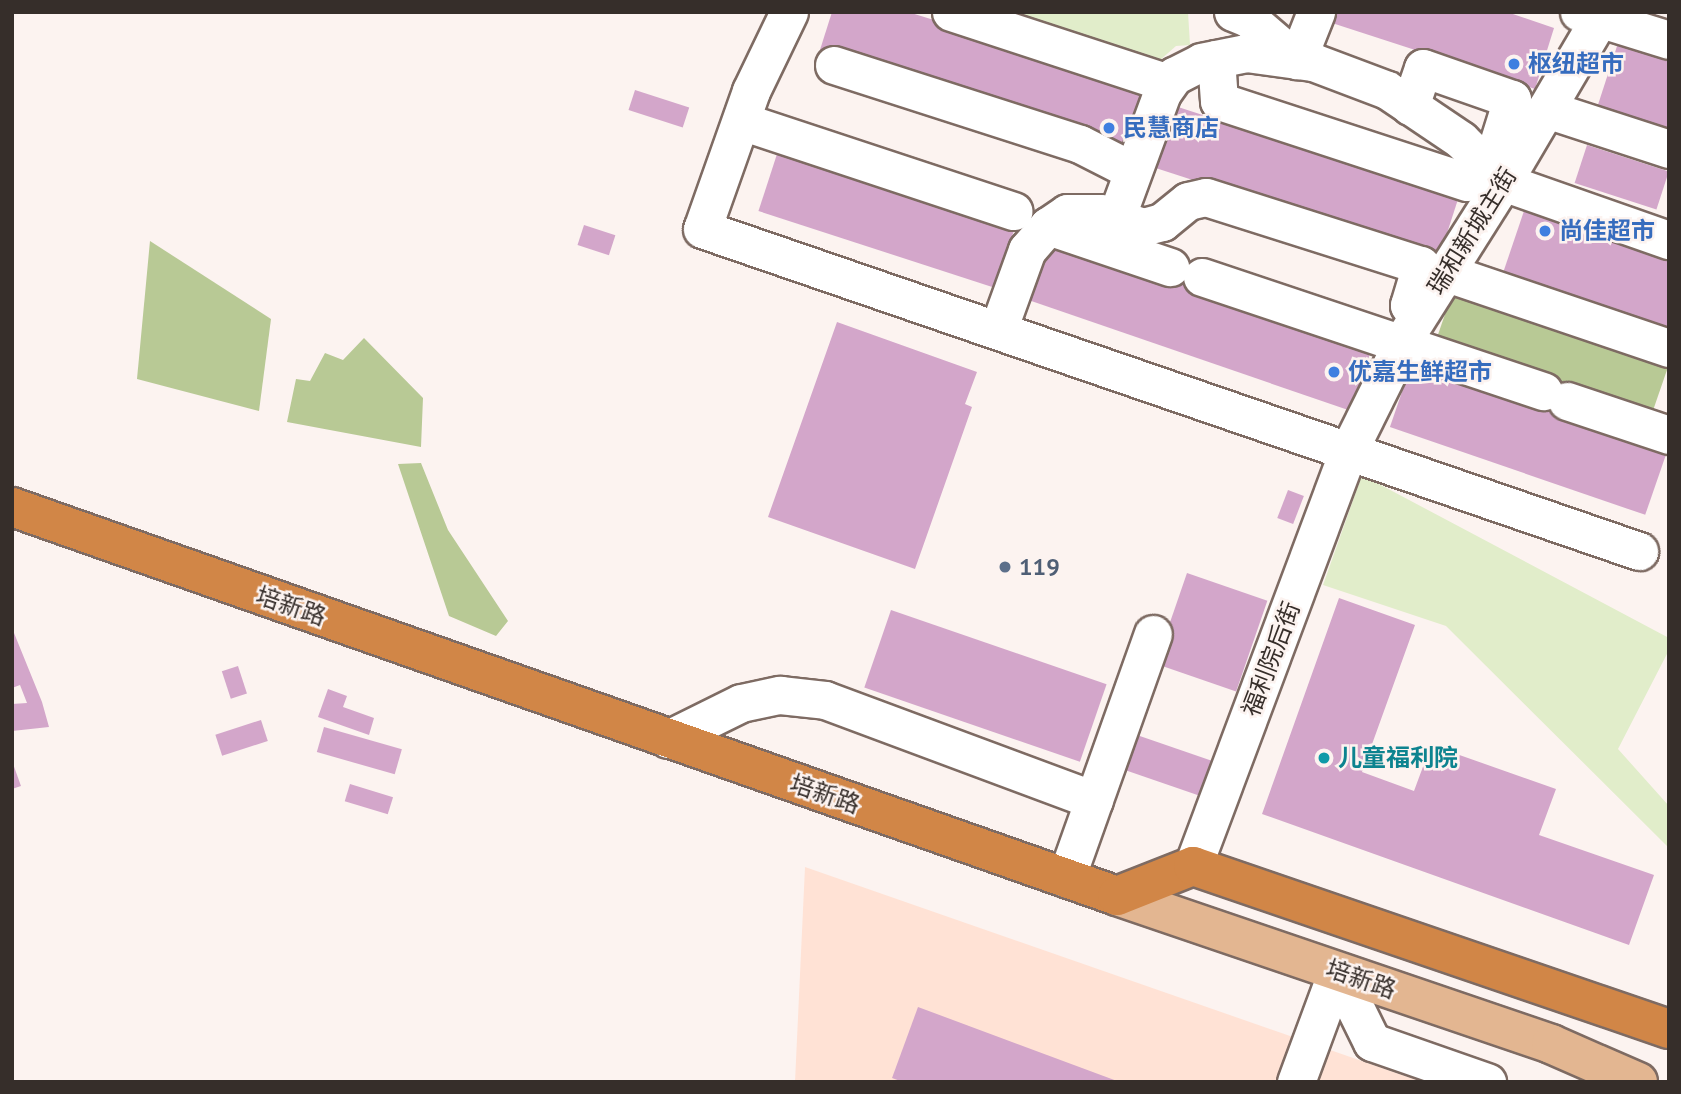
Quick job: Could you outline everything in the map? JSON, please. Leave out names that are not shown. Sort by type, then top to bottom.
[{"type":"highway","name":"培新路","points":[[12,507],[1116,896]]},
{"type":"highway","points":[[1116,896],[1193,866],[1669,1029]]},
{"type":"main road","name":"培新路","points":[[1116,896],[1551,1044],[1638,1082]]},
{"type":"street","points":[[789,12],[741,121],[702,229],[1639,551]]},
{"type":"street","points":[[951,12],[1168,83]]},
{"type":"street","points":[[1233,12],[1248,19],[1297,60]]},
{"type":"street","points":[[1297,60],[1316,12]]},
{"type":"street","points":[[1594,14],[1669,40]]},
{"type":"street","name":"瑞和新城主街","points":[[1348,452],[1402,344],[1447,273],[1487,178],[1546,109],[1594,14]]},
{"type":"street","points":[[1116,218],[1168,83],[1174,76],[1200,62],[1246,53],[1313,62],[1387,90],[1461,140],[1487,178]]},
{"type":"street","points":[[1216,59],[1219,101],[1487,178],[1669,240]]},
{"type":"street","points":[[834,65],[1080,144],[1133,171]]},
{"type":"street","points":[[1410,106],[1423,68],[1512,99],[1487,178]]},
{"type":"street","points":[[1546,109],[1669,149]]},
{"type":"street","points":[[741,121],[1013,211]]},
{"type":"street","points":[[998,330],[1027,250],[1048,226],[1067,213],[1100,213],[1143,227],[1162,222],[1188,201],[1206,197],[1421,265],[1409,305],[1420,313]]},
{"type":"street","points":[[1048,226],[1669,435]]},
{"type":"street","points":[[1447,273],[1669,348]]},
{"type":"street","name":"福利院后街","points":[[1193,866],[1348,452]]},
{"type":"street","points":[[1066,878],[1153,634]]},
{"type":"street","points":[[668,739],[741,703],[780,695],[825,700],[1094,800]]},
{"type":"street","points":[[1296,1082],[1337,971]]},
{"type":"street","points":[[1337,971],[1372,1042],[1487,1082]]},
{"type":"shaded area","points":[[805,867],[1422,1082],[795,1082]]},
{"type":"green space","points":[[969,12],[1188,12],[1190,45],[1176,46],[1151,68]]},
{"type":"green space","points":[[150,241],[271,319],[259,411],[137,379]]},
{"type":"green space","points":[[1453,291],[1669,365],[1650,418],[1435,344]]},
{"type":"green space","points":[[364,338],[423,398],[421,447],[287,422],[296,379],[310,381],[325,353],[343,360]]},
{"type":"green space","points":[[421,463],[448,530],[508,621],[496,636],[449,616],[398,464]]},
{"type":"green space","points":[[1362,475],[1669,638],[1669,650],[1618,749],[1669,806],[1669,848],[1446,626],[1323,585]]},
{"type":"building","points":[[832,12],[908,12],[1147,86],[1127,149],[819,53]]},
{"type":"building","points":[[1335,12],[1507,12],[1554,28],[1535,89],[1332,23]]},
{"type":"building","points":[[1618,43],[1669,59],[1669,138],[1595,114]]},
{"type":"building","points":[[635,90],[689,108],[683,128],[629,110]]},
{"type":"building","points":[[1175,106],[1458,198],[1438,260],[1155,168]]},
{"type":"building","points":[[1587,145],[1669,172],[1656,210],[1575,183]]},
{"type":"building","points":[[777,154],[1014,231],[995,288],[758,211]]},
{"type":"building","points":[[1526,205],[1669,253],[1669,328],[1503,273]]},
{"type":"building","points":[[584,225],[615,235],[609,255],[578,245]]},
{"type":"building","points":[[1051,239],[1372,349],[1350,411],[1030,300]]},
{"type":"building","points":[[837,322],[977,372],[965,404],[972,407],[915,569],[768,517]]},
{"type":"building","points":[[1414,357],[1669,445],[1645,515],[1390,427]]},
{"type":"building","points":[[1288,490],[1304,496],[1293,524],[1277,518]]},
{"type":"building","points":[[1187,573],[1267,601],[1236,691],[1156,664]]},
{"type":"building","name":"儿童福利院","points":[[1339,598],[1415,625],[1362,772],[1414,791],[1431,745],[1556,789],[1539,835],[1654,875],[1629,945],[1262,814]]},
{"type":"building","points":[[891,610],[1107,684],[1080,762],[864,688]]},
{"type":"building","points":[[12,628],[42,702],[49,727],[12,731],[12,704],[27,703],[20,685],[12,688]]},
{"type":"building","points":[[238,666],[247,694],[231,699],[222,671]]},
{"type":"building","points":[[328,689],[347,696],[343,707],[374,718],[369,735],[318,717]]},
{"type":"building","points":[[261,720],[268,741],[222,756],[215,735]]},
{"type":"building","points":[[324,727],[402,749],[395,774],[317,752]]},
{"type":"building","points":[[1134,734],[1215,762],[1203,797],[1122,769]]},
{"type":"building","points":[[12,761],[21,786],[12,789]]},
{"type":"building","points":[[350,784],[393,797],[388,814],[345,801]]},
{"type":"building","points":[[918,1007],[1117,1082],[903,1082],[892,1078]]},
{"type":"place","name":"枢纽超市","points":[[1514,64]]},
{"type":"place","name":"民慧商店","points":[[1109,128]]},
{"type":"place","name":"尚佳超市","points":[[1545,231]]},
{"type":"place","name":"优嘉生鲜超市","points":[[1334,372]]},
{"type":"place","name":"119","points":[[1005,567]]},
{"type":"place","name":"儿童福利院","points":[[1324,758]]}]
